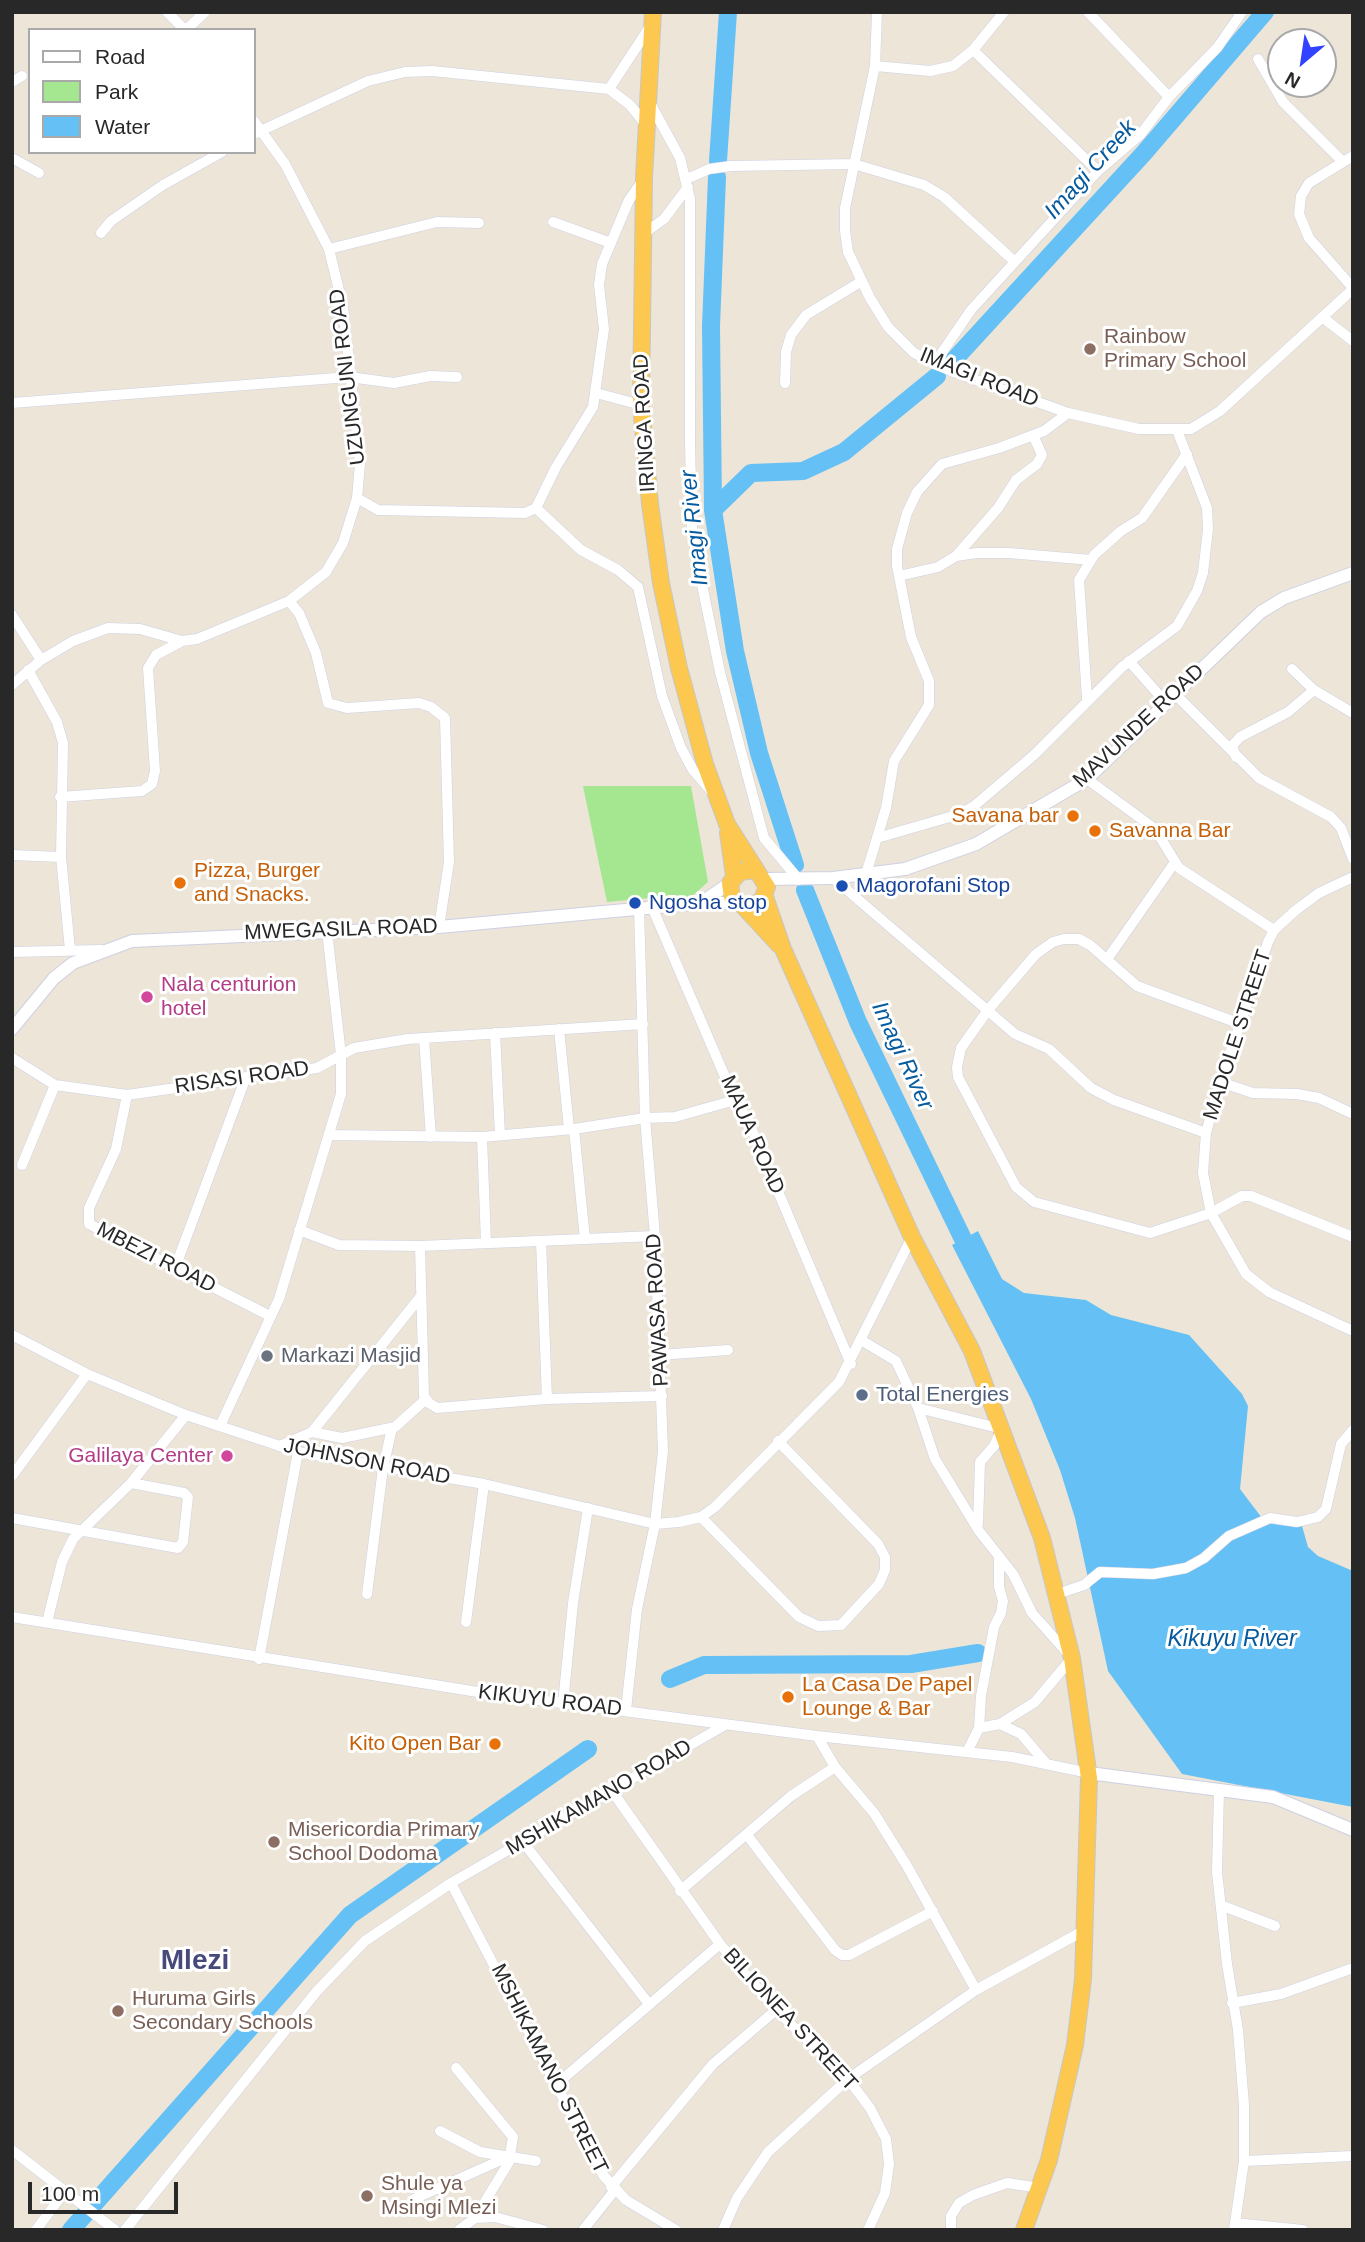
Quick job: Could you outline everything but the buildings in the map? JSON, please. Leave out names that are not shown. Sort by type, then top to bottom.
[{"type":"highway","name":"IRINGA ROAD","points":[[652,18],[643,234],[641,405],[661,583],[679,668],[726,824]]},
{"type":"highway","points":[[726,824],[732,897],[783,949]]},
{"type":"highway","points":[[726,824],[763,885],[783,949],[912,1237],[972,1351],[1042,1538],[1072,1658],[1089,1773],[1083,1979],[1075,2045],[1040,2188],[1024,2230]]},
{"type":"highway","points":[[732,879],[747,869],[763,885]]},
{"type":"highway","points":[[740,905],[756,906],[763,885]]},
{"type":"street","points":[[167,12],[183,28]]},
{"type":"street","points":[[187,28],[205,12]]},
{"type":"street","name":"IMAGI ROAD","points":[[877,12],[874,66],[845,208],[848,252],[862,281],[901,342],[934,364],[1068,413],[1139,429],[1191,429],[1220,411],[1353,288]]},
{"type":"street","points":[[874,66],[930,71],[953,66],[974,50],[1004,12]]},
{"type":"street","points":[[1088,12],[1169,97]]},
{"type":"street","points":[[934,364],[971,310],[1098,171],[1140,135],[1169,97],[1217,48],[1242,12]]},
{"type":"street","points":[[610,89],[652,18]]},
{"type":"street","points":[[974,50],[1098,171]]},
{"type":"street","points":[[1258,59],[1283,103],[1342,161]]},
{"type":"street","points":[[257,132],[368,81],[405,72],[432,71],[610,89],[630,105],[647,127]]},
{"type":"street","points":[[648,100],[656,109],[687,183],[692,530],[720,671],[764,838],[799,880]]},
{"type":"street","name":"UZUNGUNI ROAD","points":[[182,641],[212,634],[289,601],[326,572],[337,558],[357,498],[360,464],[343,307],[329,249],[285,164],[257,132]]},
{"type":"street","points":[[101,233],[111,221],[163,185],[218,154]]},
{"type":"street","points":[[1353,156],[1309,183],[1301,196],[1299,214],[1309,238],[1353,288]]},
{"type":"street","points":[[12,158],[39,173]]},
{"type":"street","points":[[643,234],[664,219],[687,183],[709,169],[731,166],[854,164],[924,185],[944,197],[1014,261]]},
{"type":"street","points":[[357,498],[378,510],[525,513],[536,508],[556,467],[593,407],[604,328],[599,285],[602,264],[629,200],[645,178]]},
{"type":"street","points":[[329,249],[437,222],[479,223]]},
{"type":"street","points":[[553,222],[611,243]]},
{"type":"street","points":[[785,383],[786,352],[791,335],[806,315],[862,281]]},
{"type":"street","points":[[1322,317],[1353,341]]},
{"type":"street","points":[[12,403],[349,377],[394,383],[430,376],[457,377]]},
{"type":"street","points":[[596,393],[641,405]]},
{"type":"street","points":[[866,874],[899,749],[917,728],[929,705],[929,681],[911,637],[899,576],[897,549],[900,532],[917,492],[929,475],[942,464],[1033,435],[1068,413]]},
{"type":"street","points":[[877,838],[960,814],[974,806],[1034,755],[1087,698],[1129,661],[1177,626],[1197,592],[1203,573],[1208,508],[1177,430]]},
{"type":"street","points":[[899,576],[939,567],[956,556],[998,508],[1016,480],[1037,464],[1042,455],[1033,435]]},
{"type":"street","points":[[1087,698],[1078,589],[1091,560],[1121,531],[1142,518],[1186,454]]},
{"type":"street","points":[[536,508],[581,550],[618,570],[638,587],[662,696],[673,727],[693,770],[717,797]]},
{"type":"street","points":[[956,556],[1009,553],[1091,560]]},
{"type":"street","name":"MAVUNDE ROAD","points":[[763,885],[905,869],[976,845],[1087,779],[1261,612],[1284,598],[1353,573]]},
{"type":"street","points":[[289,601],[299,613],[316,653],[328,703],[347,708],[409,702],[431,707],[445,718],[449,862],[439,927]]},
{"type":"street","points":[[12,615],[41,660]]},
{"type":"street","points":[[12,685],[41,660],[73,640],[108,628],[140,629],[182,641]]},
{"type":"street","points":[[60,797],[142,791],[152,784],[155,771],[148,668],[156,655],[182,641]]},
{"type":"street","points":[[1129,661],[1259,778],[1331,817],[1341,828],[1353,859]]},
{"type":"street","points":[[1292,669],[1314,690],[1353,713]]},
{"type":"street","points":[[28,670],[61,733],[61,857],[70,950]]},
{"type":"street","points":[[1236,758],[1233,746],[1240,737],[1288,712],[1314,690]]},
{"type":"street","points":[[1087,779],[1155,829],[1175,862],[1186,874],[1274,930]]},
{"type":"street","points":[[12,855],[61,857]]},
{"type":"street","points":[[1108,958],[1175,862]]},
{"type":"street","name":"MADOLE STREET","points":[[1353,877],[1319,893],[1274,930],[1238,1023],[1220,1082],[1206,1133],[1203,1173],[1211,1213],[1241,1267],[1258,1285],[1353,1331]]},
{"type":"street","points":[[833,878],[1015,1034],[1049,1049],[1103,1095],[1206,1133]]},
{"type":"street","points":[[702,903],[732,879]]},
{"type":"street","name":"MWEGASILA ROAD","points":[[12,1029],[54,978],[73,963],[101,950],[132,941],[439,927],[702,903],[740,905]]},
{"type":"street","name":"PAWASA ROAD","points":[[626,1710],[637,1609],[655,1524],[663,1451],[655,1236],[645,1118],[645,908]]},
{"type":"street","name":"MAUA ROAD","points":[[645,908],[735,1100],[747,1118],[851,1364]]},
{"type":"street","points":[[220,1426],[279,1299],[342,1087],[327,931]]},
{"type":"street","points":[[1238,1023],[1137,986],[1108,958],[1079,939],[1053,942],[1036,954],[988,1010],[961,1048],[957,1058],[958,1077],[1016,1187],[1034,1202],[1150,1233],[1211,1213],[1242,1196],[1251,1196],[1353,1237]]},
{"type":"street","points":[[12,952],[101,950]]},
{"type":"street","name":"RISASI ROAD","points":[[12,1058],[55,1085],[127,1095],[317,1068],[368,1045],[424,1038],[643,1024]]},
{"type":"street","points":[[559,1029],[585,1239]]},
{"type":"street","points":[[495,1033],[500,1135]]},
{"type":"street","points":[[424,1038],[431,1137]]},
{"type":"street","points":[[175,1268],[246,1077]]},
{"type":"street","points":[[1220,1082],[1253,1093],[1297,1094],[1319,1098],[1353,1114]]},
{"type":"street","points":[[22,1165],[55,1085]]},
{"type":"street","name":"MBEZI ROAD","points":[[127,1095],[116,1149],[87,1217],[95,1229],[270,1316]]},
{"type":"street","points":[[329,1135],[482,1137],[675,1117],[735,1100]]},
{"type":"street","points":[[482,1137],[486,1243]]},
{"type":"street","points":[[299,1230],[339,1245],[420,1246],[655,1236]]},
{"type":"street","points":[[655,1524],[701,1517],[731,1492],[778,1441],[839,1382],[851,1364],[912,1237]]},
{"type":"street","points":[[541,1241],[547,1399]]},
{"type":"street","points":[[420,1246],[426,1399],[437,1408],[547,1399],[662,1396]]},
{"type":"street","points":[[279,1446],[312,1432],[421,1296]]},
{"type":"street","name":"JOHNSON ROAD","points":[[12,1335],[87,1374],[186,1415],[298,1452],[484,1484],[655,1524]]},
{"type":"street","points":[[861,1340],[896,1361],[918,1409],[935,1459],[979,1531],[1013,1574],[1032,1613],[1072,1658],[1035,1702],[1000,1724],[979,1728]]},
{"type":"street","points":[[660,1355],[728,1350]]},
{"type":"street","points":[[12,1476],[87,1374]]},
{"type":"street","points":[[312,1432],[341,1437],[392,1428],[426,1399]]},
{"type":"street","points":[[918,1409],[1002,1429],[994,1446],[981,1462],[976,1514],[979,1531]]},
{"type":"street","points":[[47,1622],[62,1562],[73,1539],[131,1483],[186,1415]]},
{"type":"street","points":[[367,1594],[383,1468],[392,1428]]},
{"type":"street","points":[[1057,1594],[1084,1585],[1100,1572],[1153,1574],[1186,1568],[1204,1558],[1229,1536],[1270,1518],[1309,1522],[1326,1509],[1341,1444],[1353,1430]]},
{"type":"street","points":[[701,1517],[799,1616],[818,1626],[842,1625],[879,1584],[886,1570],[885,1557],[878,1544],[778,1441]]},
{"type":"street","points":[[259,1659],[298,1452]]},
{"type":"street","points":[[12,1518],[85,1529],[178,1548],[183,1542],[188,1497],[172,1490],[131,1483]]},
{"type":"street","points":[[466,1622],[484,1484]]},
{"type":"street","points":[[563,1703],[573,1603],[588,1508]]},
{"type":"street","points":[[967,1752],[979,1728],[981,1696],[992,1634],[1003,1601],[999,1587],[999,1556]]},
{"type":"street","name":"KIKUYU ROAD","points":[[12,1617],[259,1659],[725,1725],[1045,1762],[1089,1773]]},
{"type":"street","points":[[1000,1724],[1021,1734],[1045,1762]]},
{"type":"street","name":"MSHIKAMANO ROAD","points":[[125,2230],[338,1967],[387,1924],[451,1883],[725,1725]]},
{"type":"street","points":[[817,1736],[835,1767],[874,1813],[933,1911],[976,1990]]},
{"type":"street","points":[[680,1891],[791,1796],[835,1767]]},
{"type":"street","points":[[1089,1773],[1273,1797],[1353,1830]]},
{"type":"street","name":"BILIONEA STREET","points":[[612,1791],[680,1891],[720,1944],[776,2010],[848,2079],[870,2108],[886,2139],[888,2180],[869,2230]]},
{"type":"street","points":[[1219,1791],[1217,1872],[1232,2003],[1238,2030],[1243,2092],[1244,2161],[1235,2226],[1303,2230]]},
{"type":"street","points":[[747,1835],[835,1950],[842,1955],[849,1955],[933,1911]]},
{"type":"street","points":[[523,1842],[649,2004]]},
{"type":"street","name":"MSHIKAMANO STREET","points":[[451,1883],[613,2188],[676,2230]]},
{"type":"street","points":[[1223,1906],[1275,1926]]},
{"type":"street","points":[[723,2230],[737,2198],[768,2152],[848,2079],[976,1990],[1085,1930]]},
{"type":"street","points":[[558,2083],[720,1944]]},
{"type":"street","points":[[1232,2003],[1281,1994],[1353,1968]]},
{"type":"street","points":[[583,2230],[613,2188],[713,2064],[776,2010]]},
{"type":"street","points":[[456,2068],[513,2137],[510,2156],[501,2178],[475,2218],[459,2230]]},
{"type":"street","points":[[439,2132],[480,2152],[536,2161]]},
{"type":"street","points":[[12,2150],[114,2230]]},
{"type":"street","points":[[414,2199],[510,2156]]},
{"type":"street","points":[[1244,2161],[1353,2156]]},
{"type":"street","points":[[951,2230],[951,2216],[959,2203],[973,2195],[1007,2183],[1040,2188]]},
{"type":"street","points":[[36,2230],[65,2191]]},
{"type":"street","points":[[475,2218],[495,2217],[543,2230]]},
{"type":"green space","points":[[583,786],[691,786],[708,882],[691,897],[607,902]]},
{"type":"water","name":"Kikuyu River","points":[[978,1231],[1002,1279],[1024,1293],[1086,1300],[1111,1315],[1189,1335],[1242,1394],[1248,1406],[1240,1489],[1265,1522],[1302,1526],[1308,1547],[1318,1556],[1353,1571],[1353,1807],[1182,1774],[1108,1671],[1075,1518],[1060,1470],[1031,1399],[952,1245]]},
{"type":"waterway","name":"Imagi River","points":[[718,161],[728,12]]},
{"type":"waterway","name":"Imagi Creek","points":[[953,361],[1144,153],[1265,12]]},
{"type":"waterway","name":"Imagi River","points":[[717,177],[711,326],[713,510],[735,651],[759,753],[795,865]]},
{"type":"waterway","name":"Imagi Creek","points":[[713,510],[751,473],[803,471],[844,452],[937,376]]},
{"type":"waterway","name":"Imagi River","points":[[805,890],[858,1022],[963,1239]]},
{"type":"waterway","name":"Kikuyu River","points":[[670,1679],[704,1665],[911,1664],[978,1653]]},
{"type":"waterway","name":"Kikuyu River","points":[[71,2230],[350,1915],[588,1749]]},
{"type":"place","name":"Rainbow Primary School","points":[[1090,349]]},
{"type":"place","name":"Savana bar","points":[[1073,816]]},
{"type":"place","name":"Savanna Bar","points":[[1095,831]]},
{"type":"place","name":"Pizza, Burger and Snacks.","points":[[180,883]]},
{"type":"place","name":"Magorofani Stop","points":[[842,886]]},
{"type":"place","name":"Ngosha stop","points":[[635,903]]},
{"type":"place","name":"Nala centurion hotel","points":[[147,997]]},
{"type":"place","name":"Markazi Masjid","points":[[267,1356]]},
{"type":"place","name":"Total Energies","points":[[862,1395]]},
{"type":"place","name":"Galilaya Center","points":[[227,1456]]},
{"type":"place","name":"La Casa De Papel Lounge & Bar","points":[[788,1697]]},
{"type":"place","name":"Kito Open Bar","points":[[495,1744]]},
{"type":"place","name":"Misericordia Primary School Dodoma","points":[[274,1842]]},
{"type":"place","name":"Huruma Girls Secondary Schools","points":[[118,2011]]},
{"type":"place","name":"Shule ya Msingi Mlezi","points":[[367,2196]]},
{"type":"district","name":"Mlezi","points":[[195,1961]]}]
